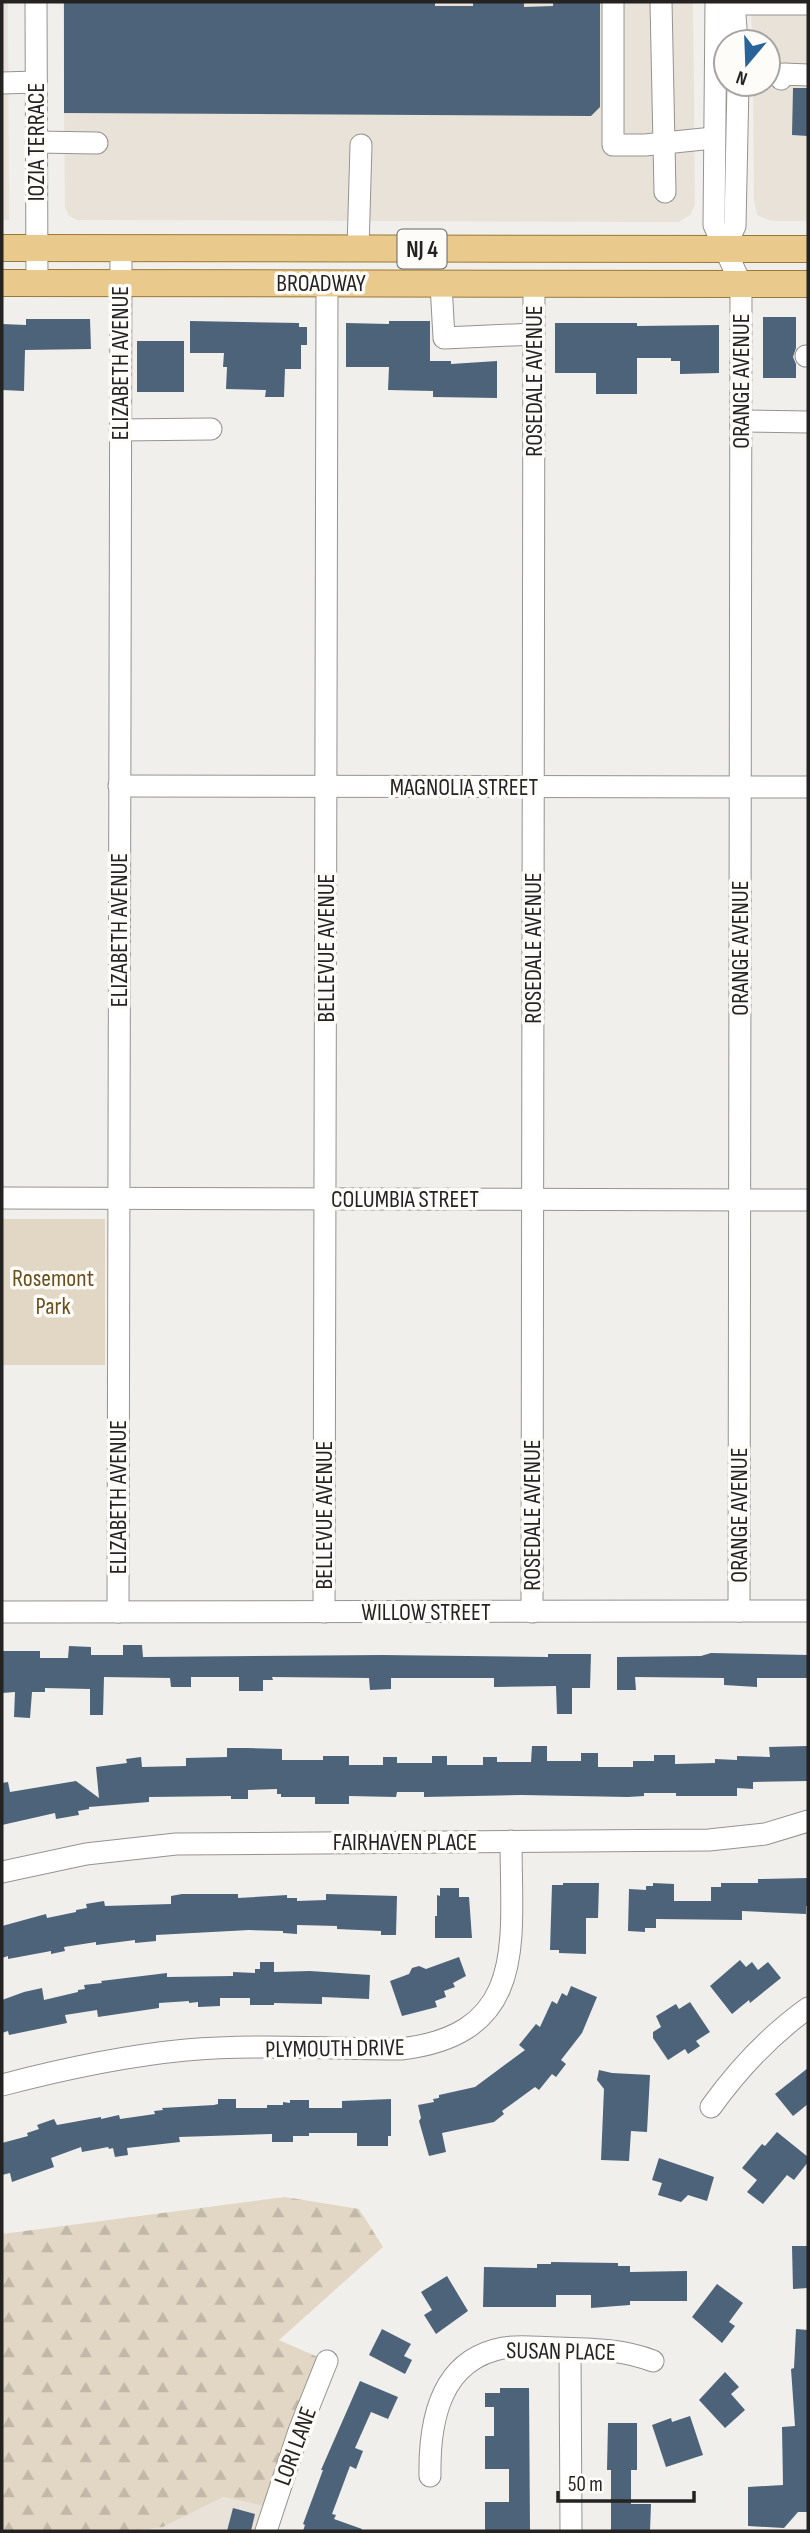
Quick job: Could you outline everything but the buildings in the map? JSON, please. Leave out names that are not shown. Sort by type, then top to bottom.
[{"type":"main road","name":"BROADWAY","points":[[2,248],[808,249]]},
{"type":"main road","name":"BROADWAY","points":[[2,282],[808,284]]},
{"type":"street","name":"IOZIA TERRACE","points":[[36,2],[37,283]]},
{"type":"street","points":[[613,2],[613,145],[713,138]]},
{"type":"street","points":[[661,2],[665,192]]},
{"type":"street","points":[[728,3],[807,4]]},
{"type":"street","points":[[728,3],[734,28]]},
{"type":"street","points":[[728,3],[713,138],[714,225],[741,284]]},
{"type":"street","points":[[782,77],[784,74],[808,75]]},
{"type":"street","points":[[2,83],[36,82]]},
{"type":"street","points":[[724,249],[735,226],[738,98]]},
{"type":"street","points":[[36,142],[97,143]]},
{"type":"street","points":[[358,248],[361,145]]},
{"type":"street","name":"ELIZABETH AVENUE","points":[[118,1612],[121,248]]},
{"type":"street","name":"BELLEVUE AVENUE","points":[[324,1612],[327,283]]},
{"type":"street","points":[[441,284],[444,338],[534,334]]},
{"type":"street","name":"ROSEDALE AVENUE","points":[[532,1612],[534,284]]},
{"type":"street","name":"ORANGE AVENUE","points":[[739,1611],[741,284]]},
{"type":"street","points":[[741,421],[808,422]]},
{"type":"street","points":[[120,430],[211,429]]},
{"type":"street","name":"MAGNOLIA STREET","points":[[120,786],[808,788]]},
{"type":"street","name":"COLUMBIA STREET","points":[[2,1198],[808,1200]]},
{"type":"street","name":"WILLOW STREET","points":[[2,1612],[808,1611]]},
{"type":"street","name":"FAIRHAVEN PLACE","points":[[2,1872],[86,1854],[176,1844],[709,1840],[765,1834],[808,1821]]},
{"type":"street","name":"PLYMOUTH DRIVE","points":[[2,2085],[91,2063],[140,2055],[232,2049],[401,2049],[447,2040],[467,2029],[483,2015],[496,1998],[504,1981],[512,1944],[511,1841]]},
{"type":"street","points":[[711,2107],[746,2061],[768,2039],[808,2008]]},
{"type":"street","name":"SUSAN PLACE","points":[[430,2476],[435,2418],[444,2390],[456,2373],[471,2360],[488,2351],[507,2347],[570,2348],[624,2352],[653,2361]]},
{"type":"street","points":[[570,2348],[571,2531]]},
{"type":"street","name":"LORI LANE","points":[[266,2531],[299,2431],[327,2361]]},
{"type":"shaded area","points":[[2,2],[8,2],[9,220],[2,220]]},
{"type":"shaded area","points":[[63,2],[693,2],[695,205],[690,215],[679,222],[77,220],[69,216],[65,208]]},
{"type":"shaded area","points":[[751,2],[808,2],[808,221],[771,221],[757,215],[754,201],[753,98],[782,98],[782,28],[752,28]]},
{"type":"shaded area","points":[[223,2497],[273,2508],[266,2531],[132,2531],[163,2527]]},
{"type":"green space","name":"Rosemont Park","points":[[2,1219],[105,1219],[105,1365],[2,1365]]},
{"type":"green space","points":[[285,2197],[359,2209],[383,2247],[279,2340],[327,2361],[273,2508],[223,2497],[163,2527],[132,2531],[2,2531],[2,2234]]}]
